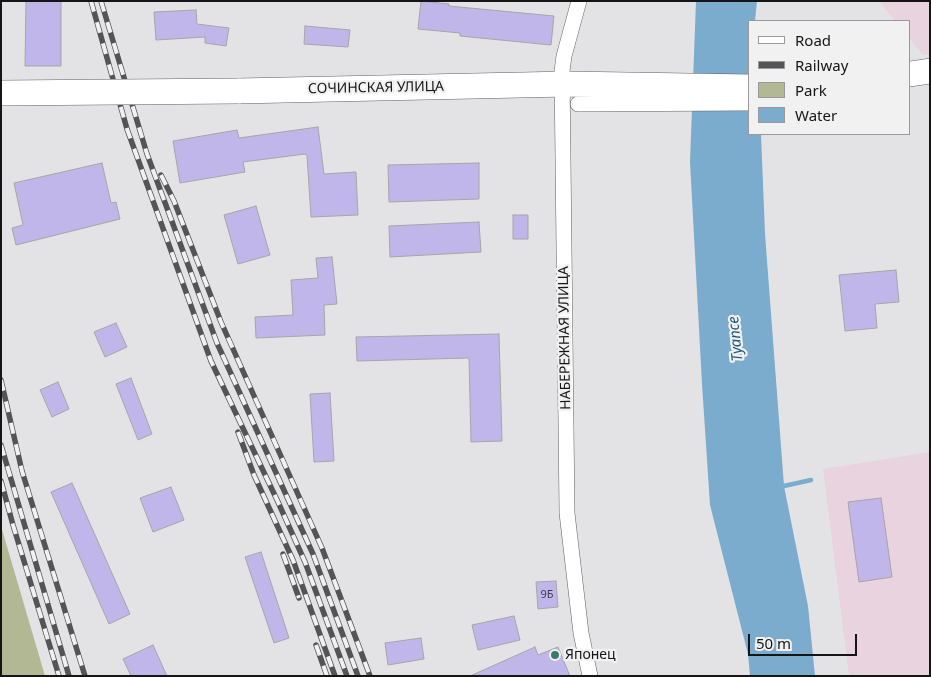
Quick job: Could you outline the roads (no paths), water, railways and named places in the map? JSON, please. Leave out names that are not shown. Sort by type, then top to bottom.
[{"type":"highway","points":[[911,74],[930,71]]},
{"type":"highway","name":"СОЧИНСКАЯ УЛИЦА","points":[[1,93],[570,91],[748,87]]},
{"type":"street","name":"НАБЕРЕЖНАЯ УЛИЦА","points":[[579,1],[564,56],[562,71],[570,91],[567,513],[581,633],[590,676]]},
{"type":"street","points":[[570,91],[748,102]]},
{"type":"water","name":"Туапсе","points":[[696,1],[757,1],[755,20],[748,20],[748,135],[761,135],[765,234],[784,486],[808,606],[815,676],[750,676],[748,654],[710,505],[690,162]]},
{"type":"waterway","points":[[784,486],[811,480]]},
{"type":"railway","points":[[91,1],[127,129],[211,361],[305,562],[347,676]]},
{"type":"railway","points":[[101,1],[147,154],[217,343],[313,554],[358,676]]},
{"type":"railway","points":[[161,175],[174,201],[221,322],[322,548],[370,676]]},
{"type":"railway","points":[[1,380],[22,471],[85,676]]},
{"type":"railway","points":[[238,432],[254,475],[293,560],[335,676]]},
{"type":"railway","points":[[1,445],[69,676]]},
{"type":"railway","points":[[1,481],[59,676]]},
{"type":"railway","points":[[283,554],[299,598]]},
{"type":"railway","points":[[316,645],[327,676]]},
{"type":"place","name":"Японец","points":[[555,655]]}]
